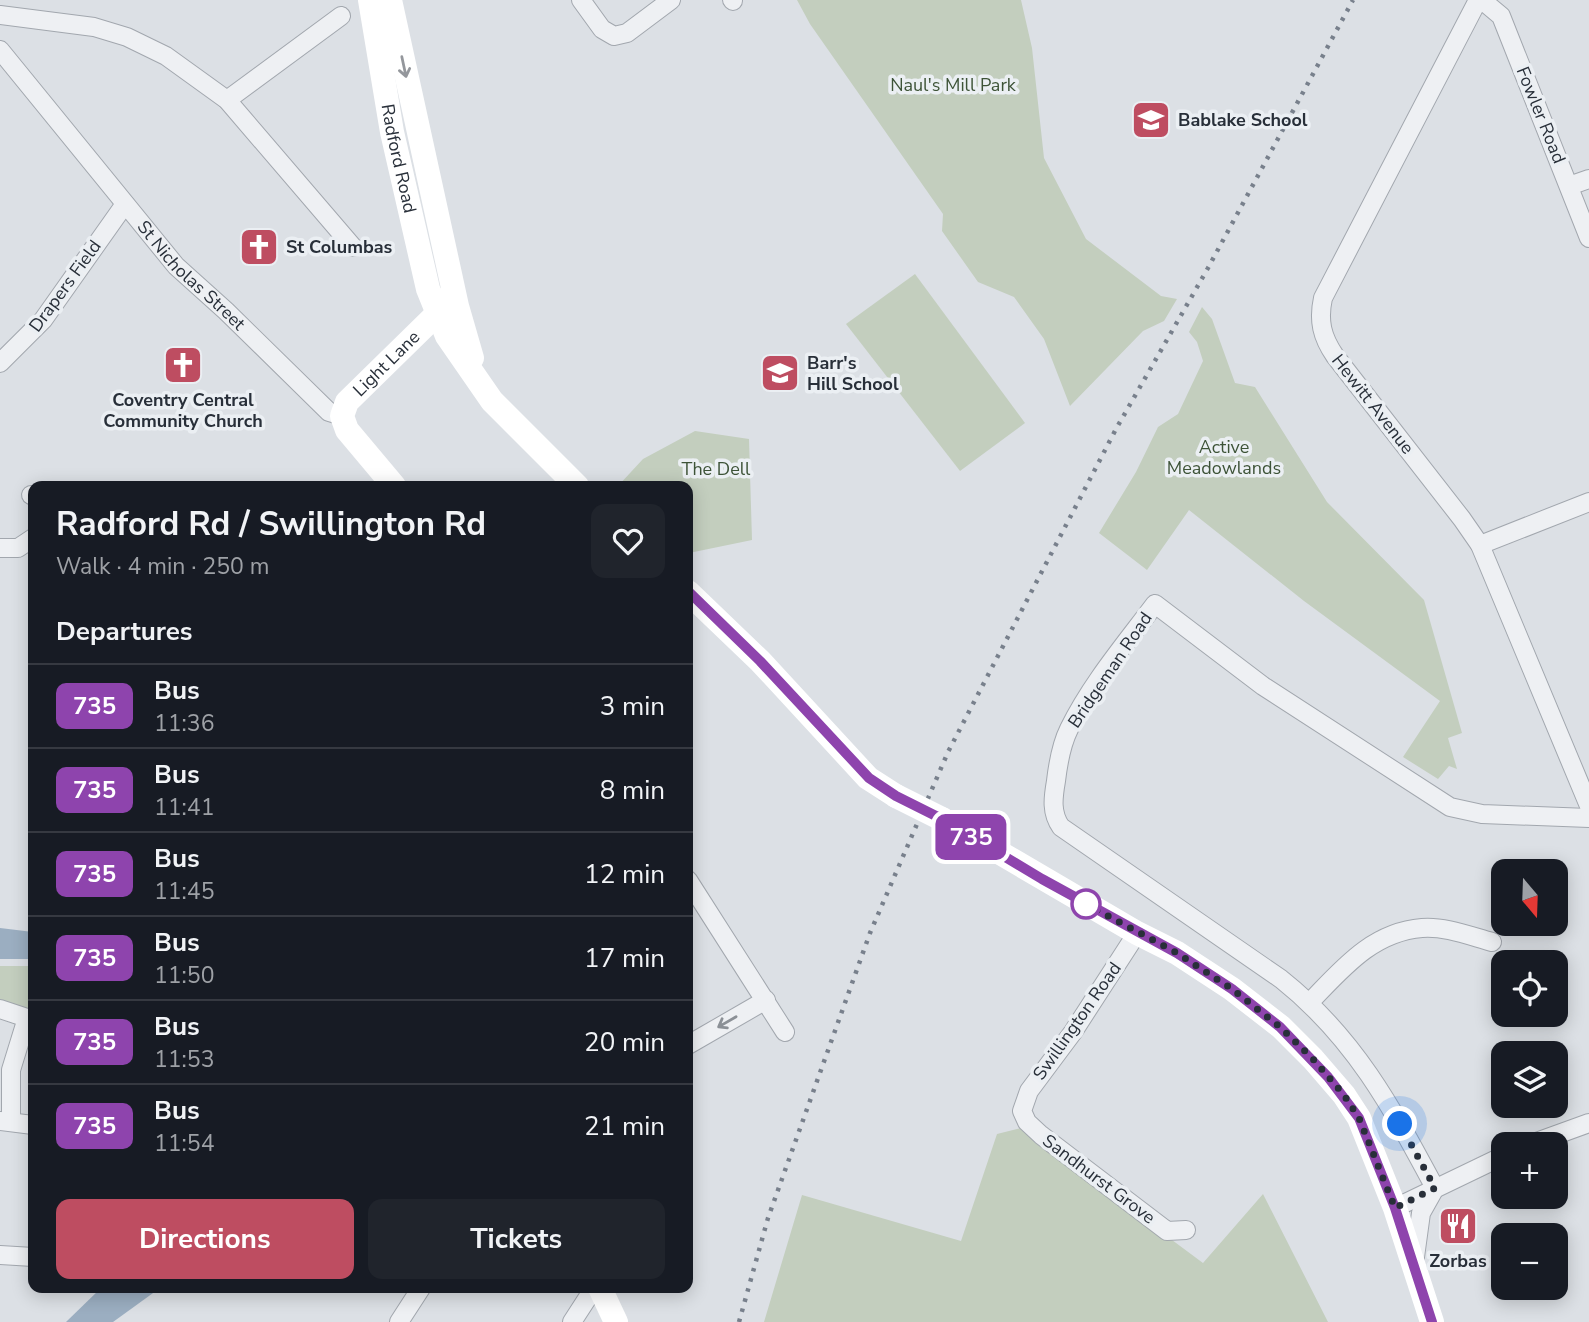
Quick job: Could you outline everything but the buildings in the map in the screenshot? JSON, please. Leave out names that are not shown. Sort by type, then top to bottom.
[{"type":"main road","name":"Radford Road","points":[[370,0],[392,132],[428,289],[437,314],[447,336],[492,401],[572,481]]},
{"type":"main road","name":"Radford Road","points":[[390,0],[457,306],[479,379]]},
{"type":"main road","name":"Radford Road","points":[[428,168],[427,211],[443,293],[443,308],[437,314]]},
{"type":"main road","name":"Light Lane","points":[[342,416],[347,401],[437,314]]},
{"type":"main road","name":"St Nicholas Street","points":[[342,416],[347,430],[390,481]]},
{"type":"main road","points":[[693,597],[760,661],[869,778],[896,796],[942,819],[1177,953],[1232,989],[1280,1027],[1313,1059],[1344,1095],[1359,1118],[1395,1208],[1433,1322]]},
{"type":"main road","points":[[602,1293],[616,1322]]},
{"type":"street","points":[[580,0],[602,29],[614,36],[626,33],[671,0]]},
{"type":"street","name":"Fowler Road","points":[[1480,0],[1501,16],[1589,238]]},
{"type":"street","name":"Hewitt Avenue","points":[[1480,0],[1323,298],[1321,327],[1331,350],[1480,545],[1589,806]]},
{"type":"street","points":[[0,15],[94,27],[127,37],[166,56],[228,100],[353,247]]},
{"type":"street","points":[[228,100],[341,16]]},
{"type":"street","name":"St Nicholas Street","points":[[0,50],[176,266],[329,412],[342,416]]},
{"type":"street","points":[[1569,186],[1589,178]]},
{"type":"street","name":"Drapers Field","points":[[0,363],[43,320],[125,204]]},
{"type":"street","points":[[1480,545],[1589,502]]},
{"type":"street","points":[[0,548],[18,548],[28,541]]},
{"type":"street","name":"Bridgeman Road","points":[[1435,1188],[1381,1090],[1360,1059],[1310,1002],[1073,835],[1056,820],[1053,801],[1059,758],[1068,730],[1116,655],[1155,604],[1263,686],[1450,807],[1482,814],[1589,818]]},
{"type":"street","points":[[693,895],[785,1032]]},
{"type":"street","points":[[1310,1002],[1345,965],[1384,937],[1422,928],[1442,929],[1492,942]]},
{"type":"street","name":"Swillington Road","points":[[1022,1111],[1029,1091],[1073,1032],[1138,933]]},
{"type":"street","points":[[693,1042],[766,1000]]},
{"type":"street","points":[[0,1009],[28,1018]]},
{"type":"street","points":[[28,1024],[11,1070],[5,1121],[28,1124]]},
{"type":"street","name":"Sandhurst Grove","points":[[1022,1111],[1027,1122],[1041,1135],[1167,1231],[1186,1230]]},
{"type":"street","points":[[1563,1132],[1589,1122]]},
{"type":"street","points":[[1395,1208],[1491,1162]]},
{"type":"street","points":[[1414,1267],[1421,1213],[1435,1188]]},
{"type":"street","points":[[0,1255],[28,1257]]},
{"type":"street","points":[[399,1322],[418,1293]]},
{"type":"street","points":[[572,1322],[591,1293]]},
{"type":"green space","name":"Naul's Mill Park","points":[[797,0],[1021,0],[1032,48],[1044,158],[1086,239],[1161,296],[1177,299],[1164,321],[1143,331],[1070,406],[1044,339],[1014,297],[978,282],[942,231],[943,214],[810,24]]},
{"type":"green space","points":[[915,274],[1025,423],[960,471],[846,324]]},
{"type":"green space","name":"Active Meadowlands","points":[[1202,307],[1212,319],[1235,383],[1255,387],[1327,502],[1424,600],[1462,733],[1448,738],[1457,769],[1449,766],[1438,779],[1403,757],[1440,701],[1304,601],[1189,510],[1147,570],[1099,533],[1136,472],[1158,427],[1178,414],[1203,361],[1197,342],[1189,332]]},
{"type":"green space","name":"The Dell","points":[[695,431],[749,439],[752,540],[693,552],[693,481],[623,481],[643,459]]},
{"type":"green space","points":[[0,966],[28,966],[28,1015],[0,1006]]},
{"type":"green space","points":[[1021,1128],[1203,1263],[1263,1194],[1328,1322],[764,1322],[802,1195],[961,1241],[997,1134]]},
{"type":"water","points":[[0,928],[28,931],[28,959],[0,959]]},
{"type":"water","points":[[96,1293],[153,1293],[113,1322],[66,1322]]},
{"type":"railway","points":[[739,1322],[768,1218],[870,933],[948,752],[1116,429],[1208,268],[1353,0]]},
{"type":"bus line","name":"735","points":[[693,596],[760,661],[869,778],[1042,879],[1177,953],[1232,989],[1280,1027],[1313,1059],[1344,1095],[1359,1118],[1374,1151],[1432,1322]]},
{"type":"place","name":"Bablake School","points":[[1151,120]]},
{"type":"place","name":"St Columbas","points":[[259,247]]},
{"type":"place","name":"Coventry Central Community Church","points":[[183,365]]},
{"type":"place","name":"Barr's Hill School","points":[[780,373]]},
{"type":"place","name":"Zorbas","points":[[1458,1226]]},
{"type":"route","points":[[1086,904],[1177,953],[1232,989],[1280,1027],[1313,1059],[1344,1095],[1359,1118],[1395,1208],[1435,1188],[1400,1124]]}]
